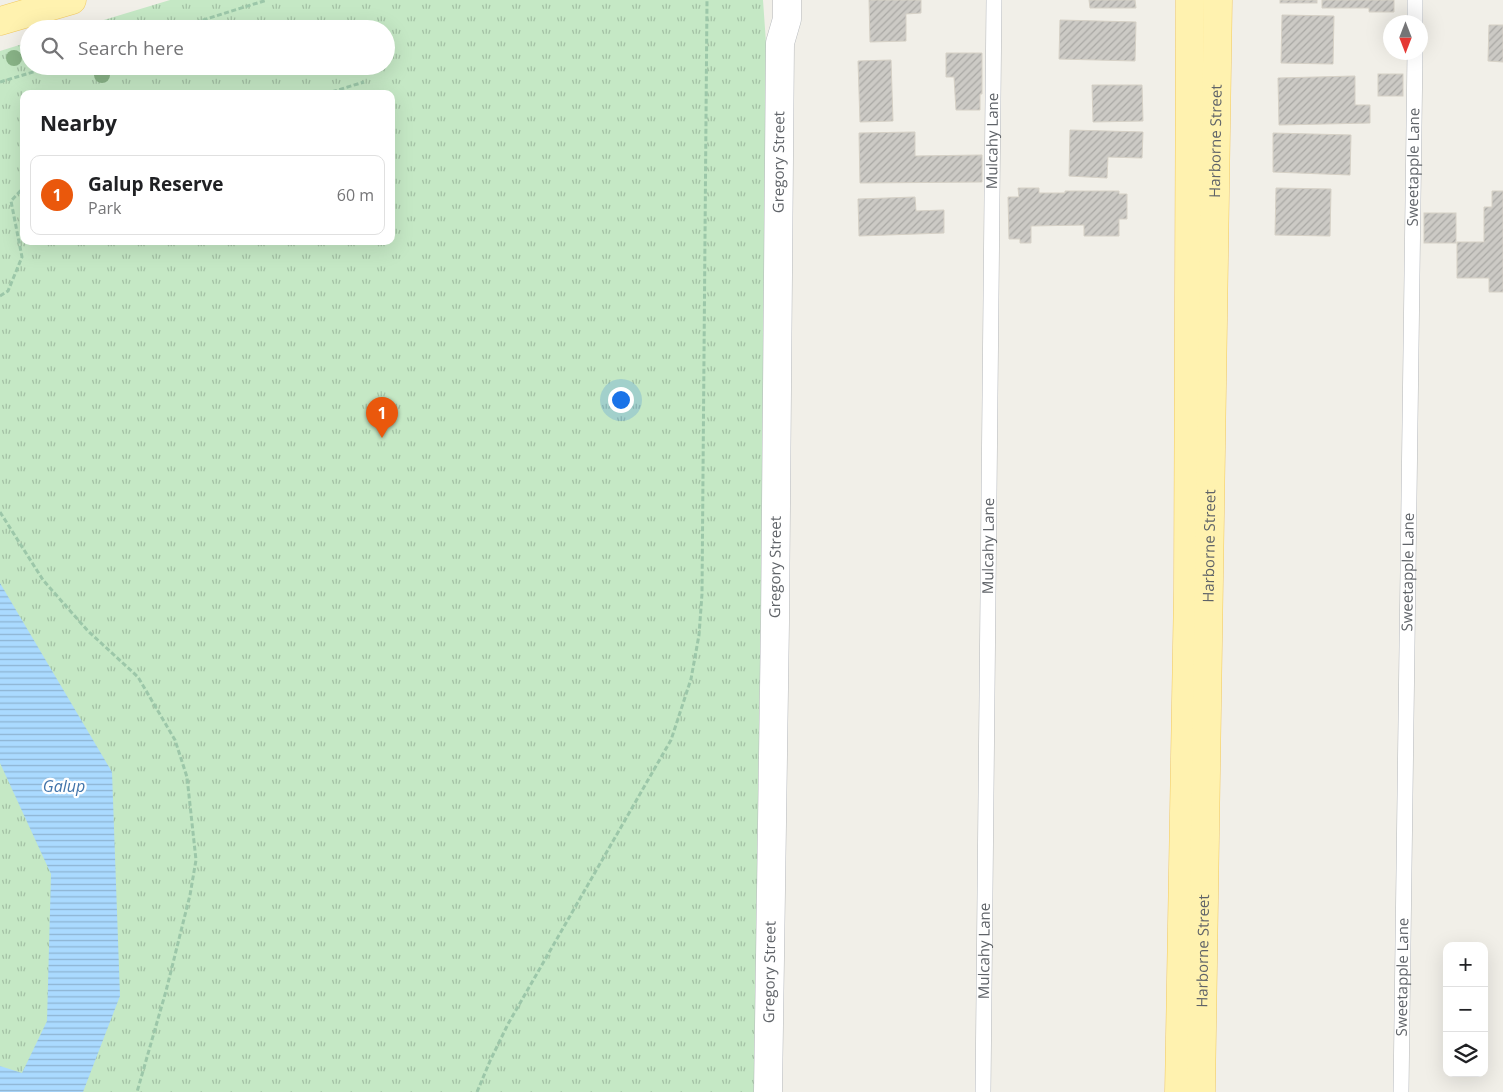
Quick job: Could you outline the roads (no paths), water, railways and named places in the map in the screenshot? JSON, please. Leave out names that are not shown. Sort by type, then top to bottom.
[{"type":"main road","points":[[0,22],[72,0]]},
{"type":"main road","name":"Harborne Street","points":[[1180,1092],[1188,580],[1190,0]]},
{"type":"main road","name":"Harborne Street","points":[[1201,1092],[1218,0]]},
{"type":"street","name":"Gregory Street","points":[[770,0],[771,19],[780,42]]},
{"type":"street","name":"Gregory Street","points":[[768,1092],[775,612],[780,42],[787,19],[788,0]]},
{"type":"lane","name":"Mulcahy Lane","points":[[982,1092],[994,0]]},
{"type":"lane","points":[[1415,0],[1415,15]]},
{"type":"lane","name":"Sweetapple Lane","points":[[1401,1092],[1415,60]]},
{"type":"water","name":"Galup","points":[[0,583],[112,772],[120,996],[83,1092],[0,1092],[0,1066],[22,1073],[47,1021],[51,874],[0,763]]},
{"type":"place","name":"Galup Reserve","points":[[382,438]]}]
